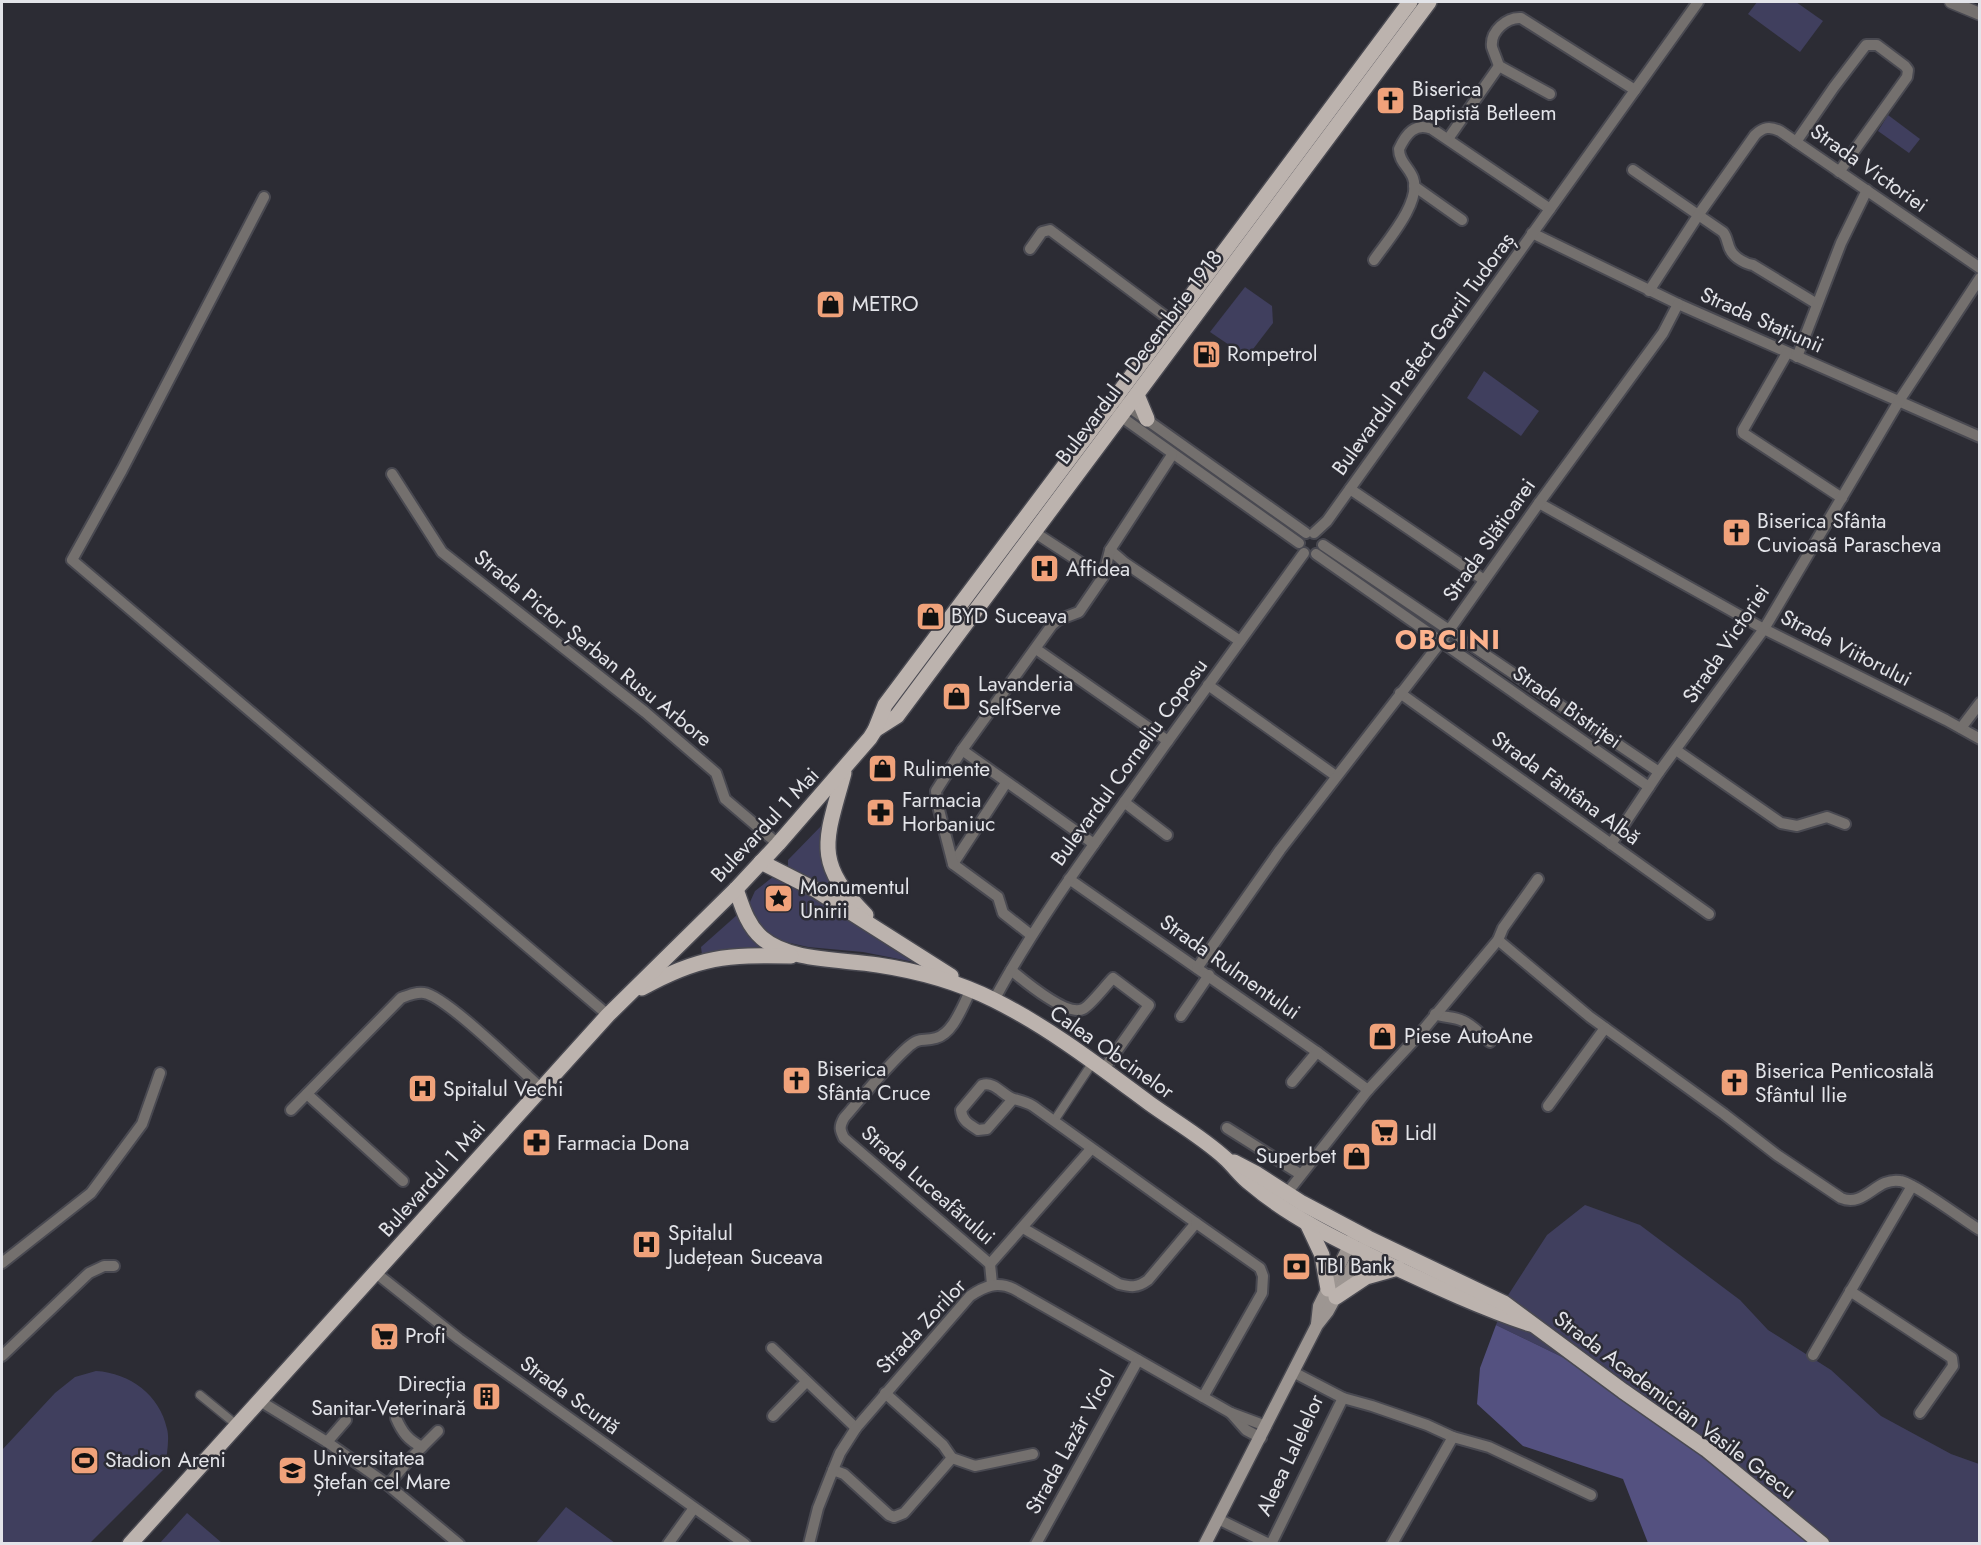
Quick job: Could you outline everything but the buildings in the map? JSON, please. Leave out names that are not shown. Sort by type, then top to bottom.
[{"type":"main road","name":"Bulevardul 1 Decembrie 1918","points":[[845,769],[875,730],[885,705],[1024,518],[1122,405],[1173,322],[1410,2]]},
{"type":"main road","name":"Bulevardul 1 Decembrie 1918","points":[[875,730],[897,717],[1034,532],[1122,405],[1429,2]]},
{"type":"main road","points":[[1122,405],[1147,419]]},
{"type":"main road","points":[[845,769],[828,835],[828,855],[842,887],[883,932]]},
{"type":"main road","name":"Bulevardul 1 Mai","points":[[130,1544],[608,1015],[736,889],[845,769]]},
{"type":"main road","name":"Calea Obcinelor","points":[[761,862],[814,889],[971,990]]},
{"type":"main road","name":"Calea Obcinelor","points":[[736,889],[755,932],[770,944],[806,956],[910,970],[971,990],[1045,1028],[1224,1157],[1257,1174],[1359,1242]]},
{"type":"main road","points":[[625,997],[664,975],[719,957],[806,956]]},
{"type":"main road","name":"Calea Obcinelor","points":[[1224,1157],[1251,1185],[1307,1223],[1359,1242]]},
{"type":"main road","points":[[1307,1223],[1322,1255],[1332,1293]]},
{"type":"main road","points":[[1205,1544],[1317,1325],[1319,1306],[1332,1293],[1359,1242]]},
{"type":"main road","name":"Strada Academician Vasile Grecu","points":[[1359,1242],[1398,1269],[1497,1313],[1530,1324]]},
{"type":"main road","name":"Strada Academician Vasile Grecu","points":[[1359,1242],[1504,1303],[1706,1449],[1822,1544]]},
{"type":"main road","points":[[1332,1293],[1366,1277],[1398,1269]]},
{"type":"street","name":"Bulevardul Prefect Gavril Tudoraș","points":[[1312,543],[1698,2]]},
{"type":"street","points":[[1951,2],[1980,14]]},
{"type":"street","points":[[1550,94],[1499,66],[1492,46],[1493,37],[1503,23],[1515,17],[1521,18],[1635,90]]},
{"type":"street","points":[[1796,142],[1866,45],[1877,45],[1905,66],[1908,70],[1907,77],[1839,171]]},
{"type":"street","points":[[1448,139],[1499,66]]},
{"type":"street","points":[[1374,260],[1409,208],[1413,198],[1413,178],[1401,159],[1399,149],[1415,127],[1421,125],[1448,139],[1550,209]]},
{"type":"street","name":"Strada Victoriei","points":[[1699,214],[1755,135],[1763,128],[1774,128],[1980,268]]},
{"type":"street","points":[[1633,170],[1723,232],[1731,252],[1747,264],[1753,265],[1817,304]]},
{"type":"street","points":[[1414,186],[1462,220]]},
{"type":"street","points":[[1842,498],[1743,433],[1743,430],[1792,355],[1867,190]]},
{"type":"street","points":[[264,197],[122,470],[72,560],[608,1015]]},
{"type":"street","points":[[1649,291],[1699,214]]},
{"type":"street","points":[[1030,249],[1042,232],[1050,230],[1173,322]]},
{"type":"street","name":"Strada Stațiunii","points":[[1532,233],[1649,291],[1980,437]]},
{"type":"street","name":"Strada Victoriei","points":[[1611,844],[1659,772],[1764,629],[1899,401],[1980,278]]},
{"type":"street","name":"Strada Slătioarei","points":[[1197,968],[1244,900],[1336,776],[1440,643],[1663,333],[1678,304]]},
{"type":"street","name":"Strada Bistriței","points":[[1122,405],[1172,455],[1448,630],[1659,772]]},
{"type":"street","name":"Strada Bistriței","points":[[1147,419],[1440,643],[1649,787]]},
{"type":"street","points":[[1031,935],[1003,913],[998,897],[953,864],[936,791],[962,750],[1052,625],[1058,620],[1079,612],[1103,578],[1110,549],[1172,455]]},
{"type":"street","name":"Strada Pictor Șerban Rusu Arbore","points":[[392,474],[442,552],[645,712],[716,773],[725,799],[778,844]]},
{"type":"street","points":[[1350,489],[1484,580]]},
{"type":"street","name":"Strada Viitorului","points":[[1539,503],[1764,629],[1961,728],[1980,740]]},
{"type":"street","points":[[1034,532],[1103,578]]},
{"type":"street","name":"Bulevardul Corneliu Coposu","points":[[994,1000],[1031,935],[1069,879],[1312,543]]},
{"type":"street","points":[[1110,549],[1125,563],[1240,641]]},
{"type":"street","points":[[1036,649],[1168,741]]},
{"type":"street","points":[[1208,685],[1336,776]]},
{"type":"street","name":"Strada Fântâna Albă","points":[[1400,693],[1709,914]]},
{"type":"street","points":[[1961,728],[1980,703]]},
{"type":"street","points":[[962,750],[1094,844]]},
{"type":"street","points":[[1676,750],[1781,822],[1797,826],[1827,817],[1845,824]]},
{"type":"street","points":[[953,864],[1006,783]]},
{"type":"street","points":[[1124,802],[1167,835]]},
{"type":"street","name":"Strada Rulmentului","points":[[1069,879],[1209,975],[1368,1090]]},
{"type":"street","points":[[1287,1193],[1368,1090],[1418,1036],[1498,940],[1503,928],[1538,879]]},
{"type":"street","points":[[1498,940],[1590,1017],[1777,1155],[1841,1198],[1857,1200],[1883,1183],[1904,1181],[1980,1230]]},
{"type":"street","points":[[1011,970],[1033,988],[1073,1010],[1084,1009],[1113,978],[1149,1005],[1054,1121]]},
{"type":"street","points":[[1181,1016],[1209,975]]},
{"type":"street","name":"Strada Luceafărului","points":[[971,990],[944,1035],[936,1038],[923,1038],[906,1048],[844,1118],[840,1131],[844,1138],[990,1264],[992,1284]]},
{"type":"street","points":[[291,1110],[401,998],[423,993],[445,1003],[541,1088]]},
{"type":"street","points":[[1435,1014],[1464,1021],[1490,1042]]},
{"type":"street","points":[[1548,1106],[1605,1028]]},
{"type":"street","points":[[1292,1082],[1317,1052]]},
{"type":"street","points":[[2,1263],[91,1193],[142,1124],[160,1073]]},
{"type":"street","points":[[1013,1099],[987,1129],[978,1130],[963,1120],[961,1110],[982,1085],[993,1086],[1013,1099],[1021,1099],[1260,1268],[1263,1276],[1262,1293],[1203,1397]]},
{"type":"street","points":[[307,1094],[403,1181]]},
{"type":"street","points":[[1227,1128],[1300,1174]]},
{"type":"street","name":"Strada Luceafărului","points":[[990,1264],[1091,1149]]},
{"type":"street","points":[[1813,1355],[1912,1186]]},
{"type":"street","name":"Strada Luceafărului","points":[[1023,1228],[1119,1284],[1131,1287],[1140,1286],[1148,1280],[1196,1223]]},
{"type":"street","points":[[2,1356],[90,1273],[104,1266],[114,1266]]},
{"type":"street","name":"Strada Scurtă","points":[[376,1273],[459,1339],[745,1544]]},
{"type":"street","name":"Strada Zorilor","points":[[806,1542],[840,1453],[856,1428],[970,1296],[992,1284],[1006,1285],[1014,1289],[1263,1432]]},
{"type":"street","points":[[1850,1292],[1952,1358],[1953,1366],[1920,1413]]},
{"type":"street","points":[[772,1348],[856,1428]]},
{"type":"street","name":"Strada Lazăr Vicol","points":[[1036,1544],[1138,1360]]},
{"type":"street","name":"Aleea Lalelelor","points":[[1218,1519],[1270,1544],[1343,1398],[1293,1372]]},
{"type":"street","points":[[772,1416],[806,1382]]},
{"type":"street","points":[[885,1393],[943,1445],[952,1458],[975,1466],[1033,1454]]},
{"type":"street","points":[[200,1395],[238,1426]]},
{"type":"street","points":[[1343,1398],[1427,1425],[1453,1437],[1489,1447],[1591,1495]]},
{"type":"street","points":[[260,1401],[327,1442],[388,1485],[459,1544]]},
{"type":"street","points":[[396,1418],[401,1430],[410,1441],[422,1448]]},
{"type":"street","points":[[327,1442],[346,1420]]},
{"type":"street","points":[[388,1485],[438,1431]]},
{"type":"street","points":[[1392,1544],[1453,1437]]},
{"type":"street","points":[[833,1470],[844,1474],[889,1515],[894,1516],[904,1513],[952,1458]]},
{"type":"street","points":[[668,1544],[694,1508]]},
{"type":"shaded area","points":[[1757,2],[1796,2],[1823,21],[1800,52],[1748,14]]},
{"type":"shaded area","points":[[1888,115],[1920,139],[1909,153],[1878,131]]},
{"type":"shaded area","points":[[1245,287],[1272,306],[1273,323],[1247,357],[1210,332]]},
{"type":"shaded area","points":[[1484,371],[1539,411],[1521,436],[1467,398]]},
{"type":"shaded area","points":[[825,822],[822,836],[856,910],[788,868],[788,860]]},
{"type":"shaded area","points":[[774,876],[786,878],[924,964],[863,952],[808,947],[772,939],[751,915],[750,902],[755,891]]},
{"type":"shaded area","points":[[737,915],[763,948],[706,960],[702,955],[701,947]]},
{"type":"shaded area","points":[[1585,1205],[1640,1225],[1740,1300],[1768,1330],[1831,1370],[1881,1416],[1951,1454],[1979,1464],[1979,1543],[1815,1543],[1593,1372],[1496,1325],[1505,1300],[1547,1235]]},
{"type":"shaded area","points":[[1496,1325],[1593,1372],[1815,1543],[1648,1543],[1623,1479],[1523,1446],[1477,1404],[1480,1368]]},
{"type":"shaded area","name":"Stadion Areni","points":[[96,1371],[132,1381],[142,1388],[158,1406],[168,1433],[166,1467],[90,1543],[2,1543],[2,1450],[55,1393],[75,1377]]},
{"type":"shaded area","points":[[566,1507],[615,1543],[536,1543]]},
{"type":"shaded area","points":[[187,1513],[222,1543],[160,1543]]},
{"type":"place","name":"Biserica Baptistă Betleem","points":[[1391,101]]},
{"type":"place","name":"METRO","points":[[831,304]]},
{"type":"place","name":"Rompetrol","points":[[1206,354]]},
{"type":"place","name":"Biserica Sfânta Cuvioasă Parascheva","points":[[1736,533]]},
{"type":"place","name":"Affidea","points":[[1045,569]]},
{"type":"place","name":"BYD Suceava","points":[[930,616]]},
{"type":"place","name":"Lavanderia SelfServe","points":[[957,696]]},
{"type":"place","name":"Rulimente","points":[[882,769]]},
{"type":"place","name":"Farmacia Horbaniuc","points":[[881,812]]},
{"type":"place","name":"Monumentul Unirii","points":[[779,899]]},
{"type":"place","name":"Piese AutoAne","points":[[1383,1036]]},
{"type":"place","name":"Biserica Sfânta Cruce","points":[[796,1081]]},
{"type":"place","name":"Biserica Penticostală Sfântul Ilie","points":[[1734,1083]]},
{"type":"place","name":"Spitalul Vechi","points":[[422,1089]]},
{"type":"place","name":"Lidl","points":[[1384,1133]]},
{"type":"place","name":"Farmacia Dona","points":[[536,1143]]},
{"type":"place","name":"Superbet","points":[[1357,1156]]},
{"type":"place","name":"Spitalul Județean Suceava","points":[[647,1245]]},
{"type":"place","name":"TBI Bank","points":[[1296,1266]]},
{"type":"place","name":"Profi","points":[[384,1336]]},
{"type":"place","name":"Direcția Sanitar-Veterinară","points":[[487,1396]]},
{"type":"place","name":"Stadion Areni","points":[[84,1460]]},
{"type":"place","name":"Universitatea Ștefan cel Mare","points":[[292,1470]]},
{"type":"district","name":"OBCINI","points":[[1448,639]]}]
